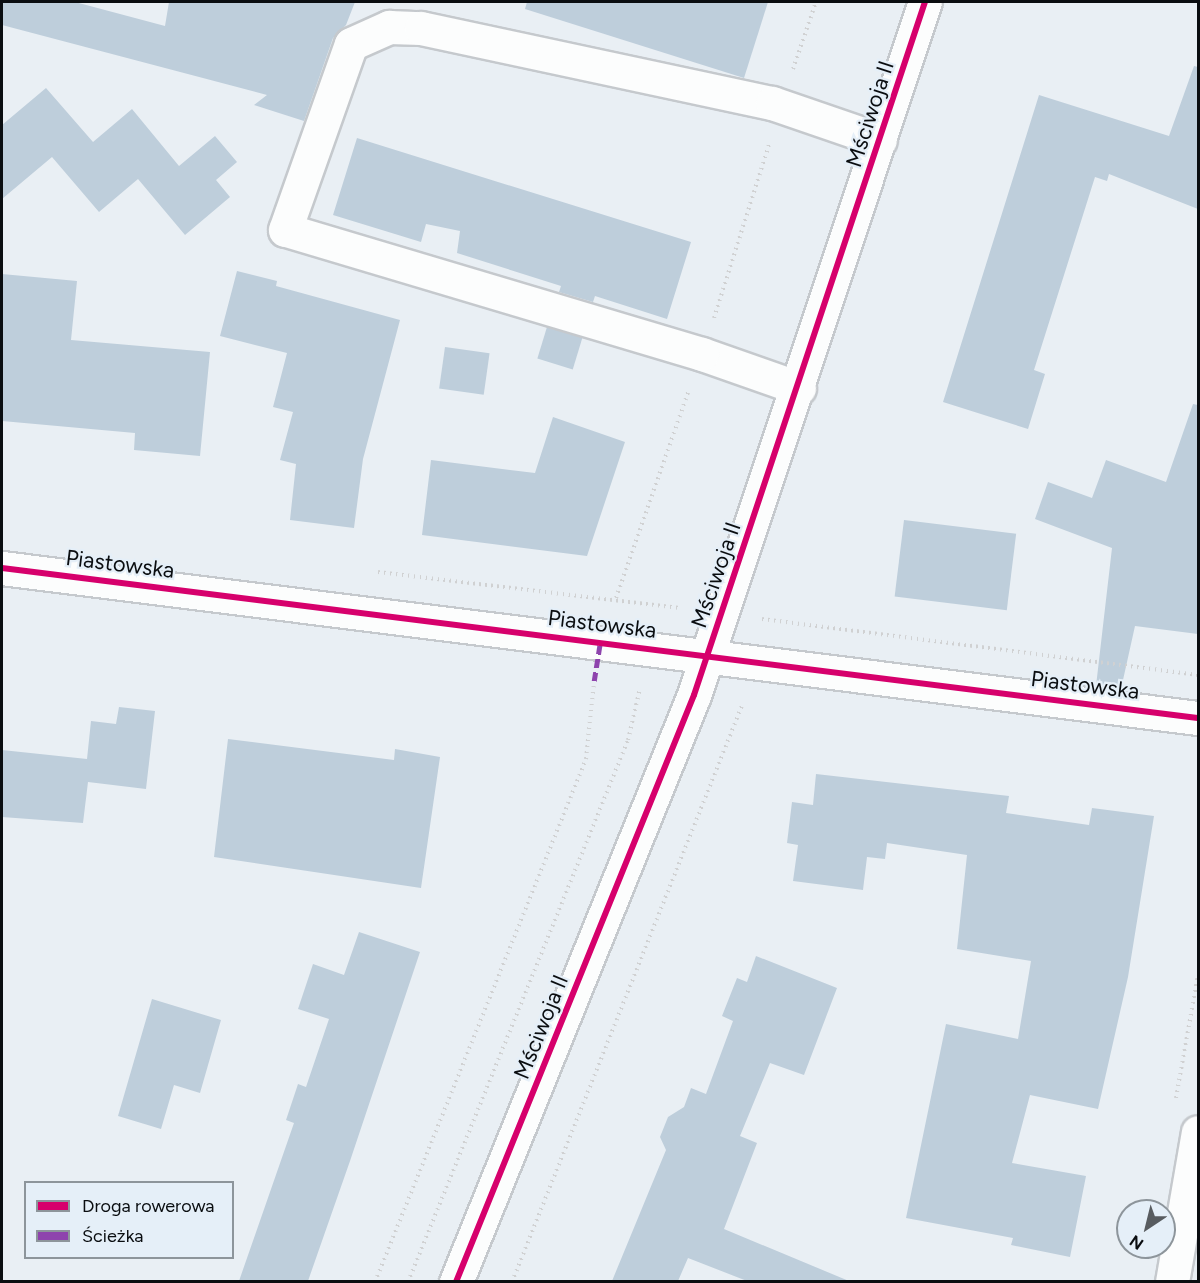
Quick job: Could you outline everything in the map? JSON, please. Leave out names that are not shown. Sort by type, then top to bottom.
[{"type":"street","name":"Mściwoja II","points":[[456,1281],[708,655],[799,388],[925,2]]},
{"type":"street","points":[[799,388],[702,354],[285,230],[351,44],[389,27],[421,28],[772,103],[880,140]]},
{"type":"street","name":"Piastowska","points":[[2,568],[1198,718]]},
{"type":"street","points":[[1172,1281],[1198,1132]]},
{"type":"path","points":[[616,597],[722,615],[1198,675]]},
{"type":"path","points":[[375,1281],[586,759],[594,681]]},
{"type":"path","points":[[408,1281],[628,740],[640,687]]},
{"type":"path","points":[[512,1281],[743,703]]},
{"type":"path","points":[[1174,1112],[1198,975]]},
{"type":"building","points":[[2,2],[75,2],[165,26],[169,2],[355,2],[346,25],[333,38],[304,121],[254,105],[267,95],[2,25]]},
{"type":"building","points":[[527,2],[768,2],[744,78],[525,9]]},
{"type":"building","points":[[1194,66],[1198,67],[1198,209],[1109,174],[1107,181],[1095,177],[1034,370],[1045,374],[1028,429],[943,402],[1039,95],[1169,136]]},
{"type":"building","points":[[46,88],[93,142],[132,109],[179,166],[215,136],[237,162],[216,180],[230,197],[185,235],[138,179],[99,212],[52,157],[2,199],[2,125]]},
{"type":"building","points":[[357,138],[691,242],[667,319],[595,296],[593,302],[559,292],[561,286],[457,253],[460,231],[426,224],[421,242],[333,215]]},
{"type":"building","points":[[237,271],[277,281],[276,286],[400,320],[363,459],[354,528],[290,520],[296,464],[280,460],[293,412],[273,407],[287,353],[220,336]]},
{"type":"building","points":[[2,274],[77,281],[71,340],[210,352],[200,456],[134,450],[135,433],[2,421]]},
{"type":"building","points":[[547,327],[582,338],[573,369],[537,359]]},
{"type":"building","points":[[445,347],[490,353],[484,395],[439,389]]},
{"type":"building","points":[[1193,404],[1198,405],[1198,634],[1135,626],[1121,689],[1096,686],[1112,548],[1035,519],[1048,482],[1092,498],[1106,460],[1166,482]]},
{"type":"building","points":[[553,417],[625,442],[587,556],[422,535],[431,460],[535,473]]},
{"type":"building","points":[[904,520],[1016,534],[1007,610],[895,596]]},
{"type":"building","points":[[119,707],[155,711],[146,789],[88,782],[83,823],[2,817],[2,750],[87,759],[91,721],[116,724]]},
{"type":"building","points":[[228,739],[394,760],[395,749],[440,757],[421,888],[214,857]]},
{"type":"building","points":[[816,774],[1009,796],[1006,813],[1089,825],[1092,808],[1154,816],[1128,977],[1098,1109],[1030,1095],[1012,1163],[1086,1176],[1070,1257],[1011,1245],[1013,1238],[906,1218],[946,1024],[1018,1039],[1031,961],[957,949],[967,855],[887,843],[885,859],[867,857],[863,890],[793,881],[798,845],[787,843],[792,802],[813,805]]},
{"type":"building","points":[[359,932],[420,952],[350,1161],[308,1281],[239,1281],[294,1123],[286,1120],[298,1084],[306,1087],[329,1019],[298,1009],[313,964],[344,975]]},
{"type":"building","points":[[756,956],[837,988],[804,1075],[770,1063],[740,1136],[757,1143],[724,1229],[849,1281],[747,1281],[688,1258],[678,1281],[612,1281],[666,1150],[660,1137],[668,1117],[684,1107],[691,1088],[706,1094],[733,1021],[722,1016],[737,978],[747,982]]},
{"type":"building","points":[[152,999],[221,1020],[200,1093],[174,1085],[161,1129],[118,1116]]},
{"type":"marked path","points":[[594,681],[600,642]]},
{"type":"cycle path","points":[[456,1282],[694,695],[925,2]]},
{"type":"cycle path","points":[[2,568],[1198,718]]}]
